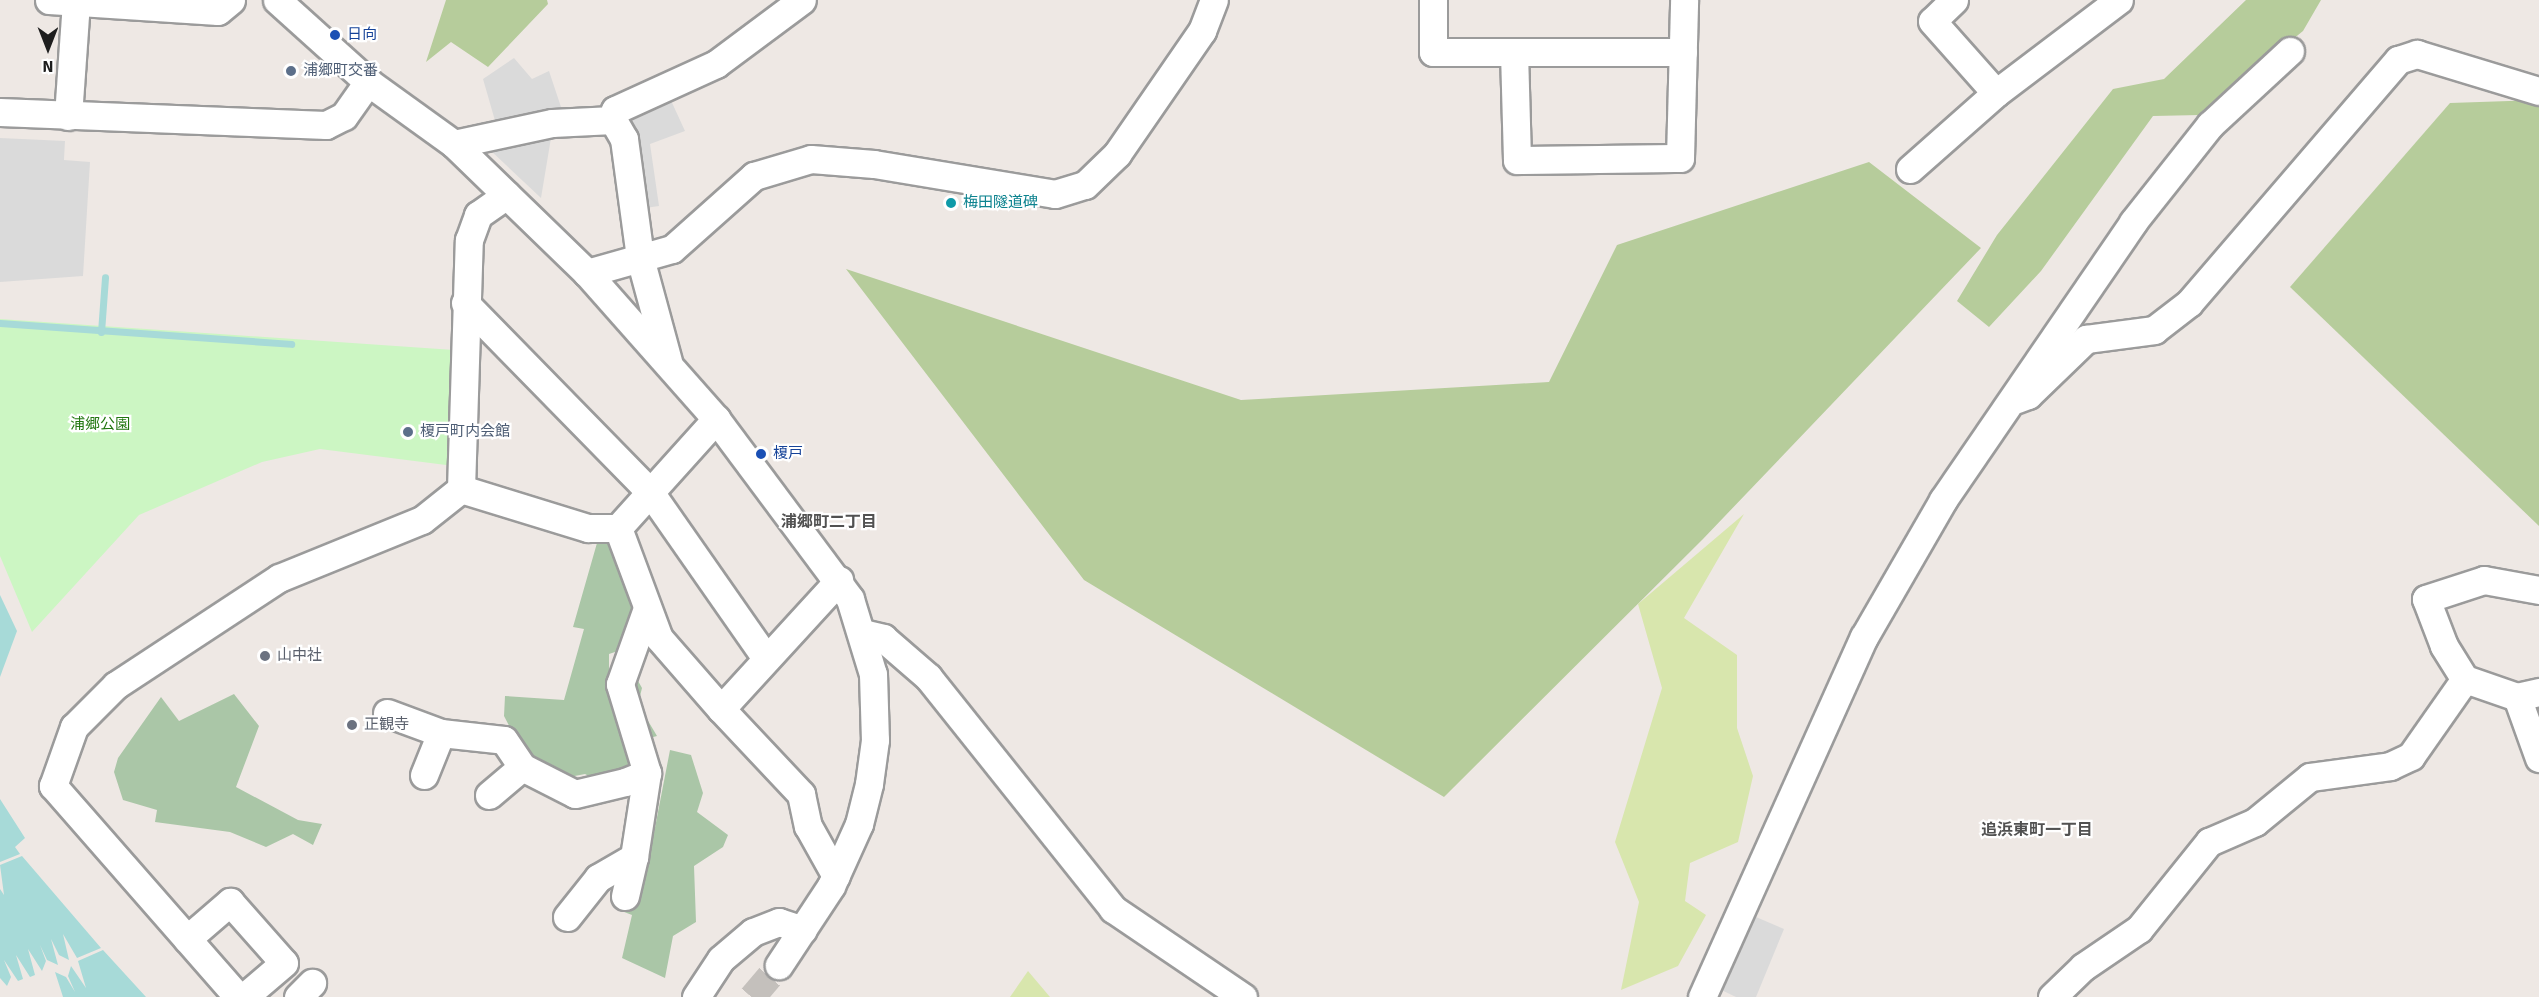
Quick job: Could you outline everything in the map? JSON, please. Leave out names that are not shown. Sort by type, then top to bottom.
[{"type":"street","points":[[49,0],[218,11],[231,0]]},
{"type":"street","points":[[277,0],[368,82],[454,144],[587,273],[716,419],[839,580],[862,633],[873,674],[875,740],[859,824],[836,876],[803,930],[778,965]]},
{"type":"street","points":[[670,368],[640,258],[624,139],[614,120],[615,110],[716,64],[802,0]]},
{"type":"street","points":[[587,273],[672,249],[754,176],[811,159],[874,164],[1055,194],[1085,185],[1117,154],[1202,31],[1214,0]]},
{"type":"street","points":[[1433,0],[1433,52],[1683,52]]},
{"type":"street","points":[[1514,52],[1517,160],[1680,158],[1684,0]]},
{"type":"street","points":[[1954,0],[1932,21],[1996,93]]},
{"type":"street","points":[[1910,169],[1996,93],[2119,0]]},
{"type":"street","points":[[68,116],[76,2]]},
{"type":"street","points":[[1702,997],[1864,637],[2005,403],[2210,125],[2290,51]]},
{"type":"street","points":[[2005,403],[2028,395],[2086,339],[2154,330],[2189,303],[2398,60],[2417,54],[2539,91]]},
{"type":"street","points":[[0,112],[326,125],[344,116],[368,82]]},
{"type":"street","points":[[454,144],[552,123],[614,120]]},
{"type":"street","points":[[461,489],[465,303],[469,240],[477,215],[507,195]]},
{"type":"street","points":[[465,303],[650,492],[766,658]]},
{"type":"street","points":[[461,489],[588,528],[618,528],[716,419]]},
{"type":"street","points":[[238,997],[53,786],[74,727],[116,685],[279,578],[422,520],[461,489]]},
{"type":"street","points":[[618,528],[646,611],[659,638],[721,709],[801,794],[808,826],[836,876]]},
{"type":"street","points":[[721,709],[839,580]]},
{"type":"street","points":[[2539,590],[2484,580],[2426,599],[2444,646],[2465,679],[2528,695],[2539,758]]},
{"type":"street","points":[[625,896],[634,857],[647,773],[620,684],[646,611]]},
{"type":"street","points":[[862,633],[883,638],[928,677],[1113,909],[1243,997]]},
{"type":"street","points":[[2052,997],[2083,967],[2139,929],[2209,842],[2255,822],[2310,777],[2390,765],[2411,756],[2465,679]]},
{"type":"street","points":[[387,712],[441,733],[504,740],[522,767],[575,794],[647,773]]},
{"type":"street","points":[[424,775],[441,733]]},
{"type":"street","points":[[489,795],[522,767]]},
{"type":"street","points":[[567,917],[598,878],[634,857]]},
{"type":"street","points":[[187,939],[230,902],[284,963],[244,997]]},
{"type":"street","points":[[696,997],[721,959],[753,932],[779,922],[803,930]]},
{"type":"green space","points":[[446,0],[547,0],[548,4],[488,67],[451,42],[426,62]]},
{"type":"green space","points":[[2246,0],[2321,0],[2303,31],[2200,115],[2153,116],[2041,271],[1989,327],[1957,301],[1997,235],[2113,89],[2164,79]]},
{"type":"green space","points":[[2539,100],[2539,526],[2290,287],[2450,103]]},
{"type":"green space","points":[[1869,162],[1981,248],[1703,539],[1444,797],[1084,580],[846,269],[1241,400],[1549,382],[1617,245]]},
{"type":"green space","name":"浦郷公園","points":[[0,319],[454,350],[454,466],[320,449],[262,462],[139,515],[32,632],[0,556]]},
{"type":"green space","points":[[1744,514],[1684,618],[1737,655],[1737,728],[1753,776],[1738,842],[1690,863],[1685,901],[1706,915],[1678,966],[1621,990],[1639,902],[1615,842],[1662,688],[1638,604]]},
{"type":"green space","points":[[599,536],[612,537],[638,612],[624,649],[609,654],[609,678],[633,672],[642,688],[638,704],[657,736],[646,739],[636,766],[597,780],[585,774],[559,779],[536,766],[516,739],[504,716],[505,696],[564,700],[584,629],[573,627]]},
{"type":"green space","points":[[234,694],[259,726],[236,787],[298,820],[322,824],[313,845],[293,834],[266,847],[230,832],[155,822],[157,810],[123,800],[114,772],[118,758],[161,697],[179,721]]},
{"type":"green space","points":[[670,750],[691,755],[703,793],[697,812],[728,835],[723,847],[694,866],[696,922],[673,936],[665,978],[622,958],[632,915],[619,910],[637,866],[647,869]]},
{"type":"green space","points":[[1028,971],[1050,997],[1010,997]]},
{"type":"shaded area","points":[[514,58],[532,79],[549,71],[564,116],[496,124],[483,79]]},
{"type":"shaded area","points":[[668,94],[685,131],[650,144],[659,206],[638,209],[623,114]]},
{"type":"shaded area","points":[[552,132],[541,198],[489,149]]},
{"type":"shaded area","points":[[0,138],[65,141],[64,160],[90,162],[83,276],[0,282]]},
{"type":"shaded area","points":[[1749,914],[1784,929],[1756,997],[1736,997],[1713,986]]},
{"type":"water","points":[[0,595],[17,631],[0,677]]},
{"type":"water","points":[[0,799],[25,838],[15,847],[20,854],[0,862]]},
{"type":"water","points":[[22,856],[101,948],[77,958],[63,934],[69,960],[59,955],[51,939],[58,965],[47,960],[40,945],[46,961],[42,971],[28,949],[35,975],[30,977],[16,955],[23,979],[18,981],[4,960],[11,977],[7,986],[0,978],[0,889],[4,895],[0,865]]},
{"type":"water","points":[[103,950],[146,997],[63,997],[55,972],[66,977],[75,992],[68,976],[71,966],[86,988],[78,961]]},
{"type":"waterway","points":[[101,332],[105,277]]},
{"type":"waterway","points":[[0,323],[291,344]]},
{"type":"tunnel","points":[[752,997],[779,965]]},
{"type":"place","name":"日向","points":[[335,35]]},
{"type":"place","name":"浦郷町交番","points":[[291,71]]},
{"type":"place","name":"梅田隧道碑","points":[[951,203]]},
{"type":"place","name":"榎戸町内会館","points":[[408,432]]},
{"type":"place","name":"榎戸","points":[[761,454]]},
{"type":"place","name":"山中社","points":[[265,656]]},
{"type":"place","name":"正観寺","points":[[352,725]]},
{"type":"district","name":"浦郷町二丁目","points":[[829,522]]},
{"type":"district","name":"追浜東町一丁目","points":[[2037,830]]}]
